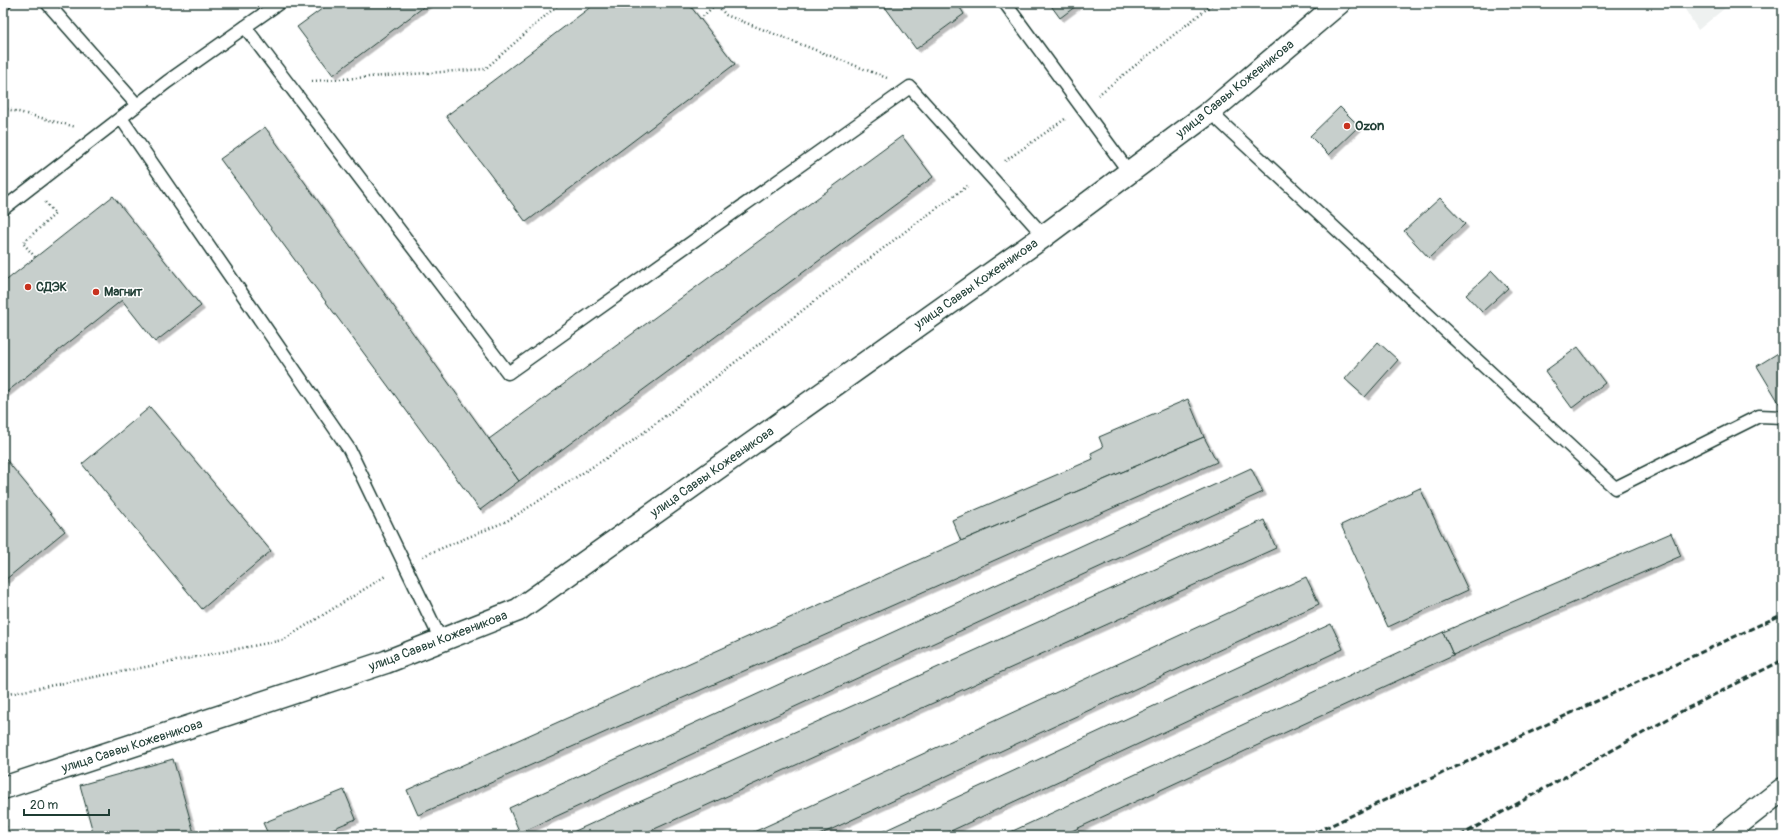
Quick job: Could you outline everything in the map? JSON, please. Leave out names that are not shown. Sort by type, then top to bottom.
[{"type":"street","name":"улица Саввы Кожевникова","points":[[3,788],[386,662],[518,610],[1044,236],[1210,112],[1339,3]]},
{"type":"street","points":[[1723,836],[1783,789]]},
{"type":"lane","points":[[47,3],[137,105]]},
{"type":"lane","points":[[3,209],[167,82],[279,3]]},
{"type":"lane","points":[[1005,3],[1129,172]]},
{"type":"lane","points":[[245,27],[508,373],[910,87],[1044,236]]},
{"type":"lane","points":[[1210,112],[1615,488],[1759,416],[1783,417]]},
{"type":"lane","points":[[121,118],[349,449],[441,640]]},
{"type":"path","points":[[288,83],[485,69],[560,3]]},
{"type":"path","points":[[3,695],[282,640],[404,565],[507,520],[630,443],[911,227],[1082,108],[1214,3]]},
{"type":"path","points":[[700,19],[716,4],[726,15],[910,87]]},
{"type":"path","points":[[3,108],[101,133]]},
{"type":"path","points":[[35,257],[23,243],[55,214]]},
{"type":"path","points":[[3,824],[14,836]]},
{"type":"shaded area","points":[[1681,3],[1731,3],[1698,30]]},
{"type":"building","points":[[330,3],[429,3],[333,75],[297,27]]},
{"type":"building","points":[[596,3],[688,3],[735,64],[526,222],[446,116]]},
{"type":"building","points":[[882,3],[957,3],[964,14],[916,49]]},
{"type":"building","points":[[1049,3],[1080,3],[1060,18]]},
{"type":"building","points":[[1340,107],[1359,126],[1329,155],[1310,136]]},
{"type":"building","points":[[265,127],[519,481],[480,510],[220,159]]},
{"type":"building","points":[[902,136],[933,177],[519,481],[489,439]]},
{"type":"building","name":"Магнит","points":[[113,196],[201,306],[155,342],[122,300],[3,395],[3,283]]},
{"type":"building","points":[[1440,198],[1465,224],[1429,258],[1404,231]]},
{"type":"building","points":[[1492,271],[1508,288],[1482,312],[1466,295]]},
{"type":"building","points":[[1378,342],[1398,360],[1365,397],[1345,379]]},
{"type":"building","points":[[1578,347],[1605,383],[1572,408],[1545,371]]},
{"type":"building","points":[[1783,350],[1783,405],[1781,406],[1757,366]]},
{"type":"building","points":[[1188,399],[1204,437],[961,541],[952,520],[1093,459],[1091,453],[1103,447],[1099,437]]},
{"type":"building","points":[[150,407],[271,551],[202,609],[82,464]]},
{"type":"building","points":[[1204,437],[1217,462],[418,815],[407,790],[961,541]]},
{"type":"building","points":[[3,456],[65,531],[5,580],[3,578]]},
{"type":"building","points":[[1251,468],[1263,492],[520,833],[509,808]]},
{"type":"building","points":[[1420,488],[1468,590],[1388,627],[1341,525]]},
{"type":"building","points":[[1264,520],[1276,548],[639,836],[564,836]]},
{"type":"building","points":[[1671,533],[1681,556],[1453,655],[1443,632]]},
{"type":"building","points":[[1306,577],[1319,604],[817,836],[745,836]]},
{"type":"building","points":[[1331,624],[1343,649],[940,836],[873,836]]},
{"type":"building","points":[[1443,632],[1453,655],[1061,836],[1002,836]]},
{"type":"building","points":[[173,759],[194,833],[183,836],[94,836],[80,785]]},
{"type":"building","points":[[344,790],[356,819],[315,836],[269,836],[263,823]]},
{"type":"railway","points":[[1308,836],[1783,614]]},
{"type":"railway","points":[[1460,836],[1682,711],[1783,660]]},
{"type":"place","name":"Ozon","points":[[1347,126]]},
{"type":"place","name":"СДЭК","points":[[28,287]]},
{"type":"place","name":"Магнит","points":[[96,292]]}]
